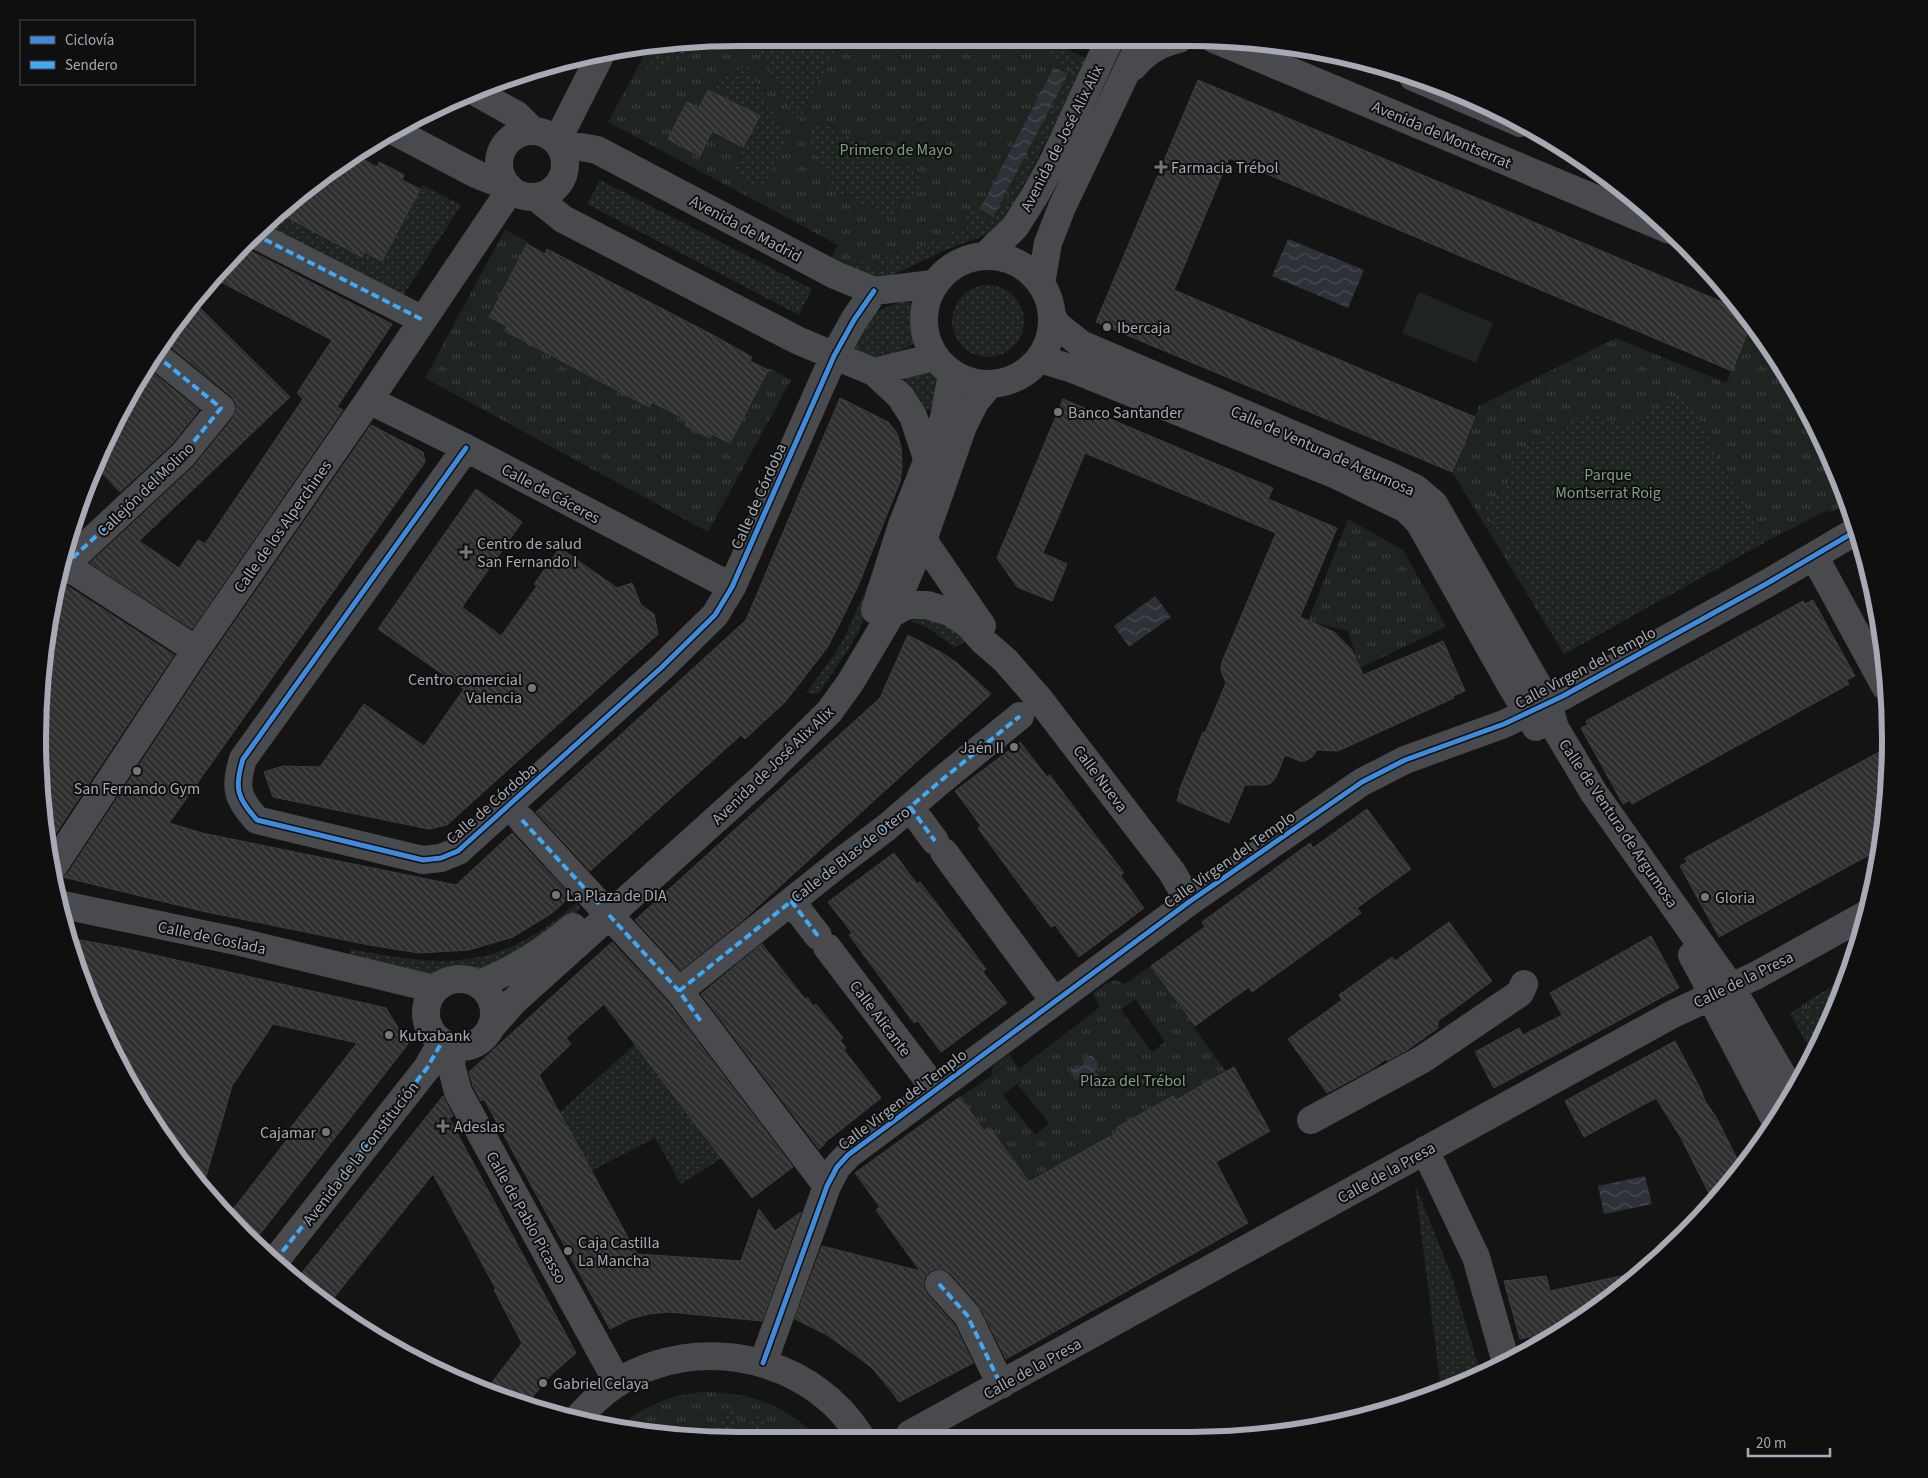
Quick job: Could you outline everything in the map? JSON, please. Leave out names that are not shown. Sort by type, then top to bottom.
[{"type":"street","name":"Avenida de José Alix Alix","points":[[986,255],[1015,227],[1034,197],[1107,46]]},
{"type":"street","name":"Avenida de José Alix Alix","points":[[1041,284],[1048,242],[1069,193],[1139,46]]},
{"type":"street","name":"Avenida de José Alix Alix","points":[[1121,85],[1143,55],[1156,46]]},
{"type":"street","name":"Avenida de Montserrat","points":[[1236,48],[1650,222]]},
{"type":"street","points":[[551,140],[597,62]]},
{"type":"street","points":[[401,135],[478,175],[510,188],[519,195],[537,198],[551,191],[561,179],[565,165],[551,140],[517,116],[482,96]]},
{"type":"street","points":[[510,188],[500,168],[504,148],[513,138],[526,132],[551,140]]},
{"type":"street","name":"Avenida de Madrid","points":[[551,140],[597,150],[835,274],[874,291]]},
{"type":"street","name":"Calle de los Alperchines","points":[[58,860],[196,650],[369,400],[510,188]]},
{"type":"street","points":[[537,198],[563,219],[799,341],[874,372],[901,397],[913,416],[927,458],[922,473]]},
{"type":"street","points":[[261,238],[423,320]]},
{"type":"street","points":[[986,255],[1009,259],[1027,269],[1041,284],[1050,302],[1052,316],[1049,341],[1040,359],[1023,374],[1012,380],[989,385],[969,382],[943,366],[924,332],[924,309],[933,284],[942,274],[958,262],[986,255]]},
{"type":"street","points":[[874,291],[933,284]]},
{"type":"street","name":"Calle de Córdoba","points":[[466,448],[243,759],[237,786],[243,803],[256,820],[423,860],[442,858],[458,851],[662,667],[715,614],[732,587],[834,356],[854,320],[874,291]]},
{"type":"street","name":"Calle de Ventura de Argumosa","points":[[1052,316],[1056,325],[1081,344],[1415,488],[1434,504],[1537,708],[1582,803],[1666,917],[1695,960],[1706,981],[1720,992],[1788,1087]]},
{"type":"street","name":"Callejón del Molino","points":[[71,557],[183,455],[221,408],[160,359]]},
{"type":"street","name":"Calle de Ventura de Argumosa","points":[[1040,359],[1070,368],[1334,474],[1406,509],[1419,522],[1537,708]]},
{"type":"street","name":"Avenida de José Alix Alix","points":[[491,1028],[514,1001],[675,838],[821,705],[858,647],[874,612],[902,525],[944,418],[943,366]]},
{"type":"street","points":[[874,372],[943,366]]},
{"type":"street","name":"Avenida de José Alix Alix","points":[[478,984],[498,976],[604,910],[762,778],[829,712],[850,684],[891,614],[923,540],[964,426],[975,402],[989,385]]},
{"type":"street","name":"Calle de Cáceres","points":[[369,400],[466,448],[732,587]]},
{"type":"street","name":"Calle Nueva","points":[[922,473],[918,517],[923,540],[1005,660]]},
{"type":"street","name":"Calle Virgen del Templo","points":[[763,1363],[827,1186],[837,1166],[848,1154],[1188,902],[1362,782],[1405,760],[1504,724],[1537,708],[1850,534]]},
{"type":"street","points":[[1814,556],[1878,674]]},
{"type":"street","points":[[68,569],[196,650]]},
{"type":"street","name":"Calle Nueva","points":[[891,614],[907,605],[927,605],[950,612],[968,624],[1005,660],[1040,700],[1172,872],[1188,902]]},
{"type":"street","name":"Calle de Blas de Otero","points":[[679,991],[910,807],[1020,716]]},
{"type":"street","points":[[910,807],[1054,1001]]},
{"type":"street","points":[[522,820],[679,991],[827,1186]]},
{"type":"street","name":"Calle Alicante","points":[[792,901],[935,1089]]},
{"type":"street","name":"Calle de Coslada","points":[[67,906],[236,941],[436,989]]},
{"type":"street","name":"Calle de la Presa","points":[[914,1432],[1673,1014],[1755,976],[1858,919]]},
{"type":"street","name":"Calle de Coslada","points":[[360,971],[395,987],[426,1016]]},
{"type":"street","points":[[456,979],[468,980],[478,984],[487,992],[493,1004],[494,1015],[491,1028],[485,1037],[476,1044],[464,1047],[448,1044],[434,1035],[428,1026],[426,1006],[436,989],[445,982],[456,979]]},
{"type":"street","points":[[1312,1120],[1424,1059],[1520,993],[1524,984]]},
{"type":"street","name":"Calle de Ventura de Argumosa","points":[[1720,992],[1772,1113]]},
{"type":"street","name":"Avenida de la Constitución","points":[[278,1257],[448,1044]]},
{"type":"street","name":"Calle de Pablo Picasso","points":[[448,1044],[458,1092],[618,1383]]},
{"type":"street","points":[[1425,1150],[1476,1257],[1504,1355]]},
{"type":"street","points":[[938,1284],[967,1315],[1001,1385]]},
{"type":"street","points":[[582,1413],[590,1404],[618,1383],[654,1365],[693,1356],[734,1357],[781,1369],[818,1391],[849,1420],[857,1432]]},
{"type":"green space","name":"Primero de Mayo","points":[[739,46],[1062,46],[1088,60],[991,233],[945,250],[888,277],[829,262],[838,245],[608,122],[646,53],[649,52]]},
{"type":"green space","points":[[757,46],[837,46],[798,122]]},
{"type":"green space","points":[[1055,47],[1086,63],[1007,218],[991,233],[945,250],[888,277],[873,279],[851,273],[858,260],[876,270],[885,256],[893,261],[900,251],[909,256],[917,244],[927,249],[933,238],[945,244],[954,228],[959,231],[970,210],[994,223],[1073,70],[1050,56]]},
{"type":"green space","points":[[699,48],[645,76],[657,51]]},
{"type":"green space","points":[[747,65],[788,139],[762,189],[732,172],[759,116],[723,98],[725,92],[711,85]]},
{"type":"green space","points":[[819,122],[925,175],[912,203],[901,198],[891,219],[834,190],[809,143]]},
{"type":"green space","points":[[600,180],[812,289],[799,315],[587,204]]},
{"type":"green space","points":[[422,185],[461,205],[401,299],[269,230],[285,216],[362,256],[365,252],[382,261],[395,236],[388,232],[407,214]]},
{"type":"green space","points":[[505,230],[528,242],[490,317],[507,326],[505,331],[649,406],[652,402],[687,420],[685,425],[710,438],[754,395],[769,368],[791,380],[708,532],[425,378]]},
{"type":"green space","points":[[988,285],[1008,291],[1018,301],[1024,321],[1018,341],[1008,351],[988,357],[968,351],[958,341],[952,321],[958,301],[968,291]]},
{"type":"green space","points":[[1419,292],[1493,323],[1476,363],[1402,333]]},
{"type":"green space","points":[[905,300],[910,301],[914,307],[915,336],[912,345],[898,352],[876,357],[864,356],[852,348],[875,312]]},
{"type":"green space","name":"Parque Montserrat Roig","points":[[1748,330],[1789,393],[1829,474],[1842,507],[1830,513],[1828,510],[1765,542],[1564,654],[1452,472],[1479,406],[1616,338],[1726,383]]},
{"type":"green space","points":[[928,372],[937,376],[940,388],[938,411],[916,411],[904,385],[907,377]]},
{"type":"green space","points":[[1684,393],[1765,542],[1564,654],[1482,504],[1505,491],[1514,452],[1589,412],[1623,426]]},
{"type":"green space","points":[[1348,519],[1403,550],[1446,627],[1360,668],[1348,631],[1308,621]]},
{"type":"green space","points":[[873,574],[875,586],[859,631],[818,694],[806,693],[830,661],[844,638]]},
{"type":"green space","points":[[921,618],[942,623],[968,639],[955,648],[927,627],[910,621]]},
{"type":"green space","points":[[576,903],[581,908],[564,925],[487,967],[475,969],[459,966],[438,974],[429,975],[349,956],[351,949],[416,959],[444,961],[471,959],[522,942]]},
{"type":"green space","name":"Plaza del Trébol","points":[[1151,966],[1226,1072],[1176,1100],[1173,1096],[1116,1128],[1118,1132],[1031,1185],[989,1127],[984,1131],[960,1097],[991,1076],[993,1066],[1009,1054],[1019,1069],[1100,1007],[1093,993],[1109,982],[1116,980],[1124,984]],"holes":[[[1135,999],[1165,1042],[1152,1052],[1121,1010]],[[1017,1084],[1049,1123],[1035,1135],[1003,1095]]]},
{"type":"green space","points":[[1837,984],[1809,1048],[1790,1013]]},
{"type":"green space","points":[[1837,984],[1825,1013],[1819,1012],[1806,1002]]},
{"type":"green space","points":[[1804,1011],[1821,1020],[1809,1048],[1790,1013]]},
{"type":"green space","points":[[635,1044],[722,1158],[681,1184],[655,1138],[591,1171],[559,1113]]},
{"type":"green space","points":[[1415,1184],[1451,1274],[1479,1367],[1440,1384]]},
{"type":"green space","points":[[703,1392],[735,1394],[763,1401],[789,1414],[812,1432],[694,1430],[625,1422],[658,1403]]},
{"type":"green space","points":[[726,1405],[741,1409],[735,1432],[719,1431]]},
{"type":"green space","points":[[754,1413],[767,1418],[764,1432],[749,1432]]},
{"type":"water","points":[[1054,67],[1068,74],[993,217],[980,209]]},
{"type":"water","points":[[1288,239],[1364,270],[1348,308],[1272,276]]},
{"type":"water","points":[[1155,596],[1171,617],[1129,647],[1114,626]]},
{"type":"water","points":[[1088,1056],[1092,1056],[1098,1062],[1094,1072],[1099,1077],[1096,1084],[1092,1085],[1085,1083],[1084,1078],[1075,1080],[1070,1072],[1075,1065],[1083,1066],[1083,1061]]},
{"type":"water","points":[[1645,1176],[1652,1204],[1604,1214],[1598,1186]]},
{"type":"building","points":[[1198,80],[1729,305],[1748,330],[1732,371],[1229,158],[1174,290],[1475,417],[1452,472],[1096,322]]},
{"type":"building","points":[[708,90],[760,116],[743,147],[712,131],[700,156],[668,139],[687,102],[699,108]]},
{"type":"building","points":[[361,158],[377,167],[379,162],[393,169],[404,175],[402,180],[420,189],[382,261],[365,252],[362,257],[285,216],[317,189]]},
{"type":"building","points":[[527,244],[545,254],[547,249],[711,334],[752,357],[750,361],[768,370],[730,443],[712,434],[710,438],[685,425],[687,420],[652,402],[649,407],[505,331],[507,326],[489,317]]},
{"type":"building","points":[[248,250],[392,324],[337,407],[343,410],[192,629],[90,563],[194,466],[233,418],[236,411],[236,403],[231,396],[169,345],[198,306],[290,397],[139,541],[179,568],[198,540],[205,544],[303,399],[297,393],[332,340],[219,281]]},
{"type":"building","points":[[152,372],[199,410],[172,444],[120,492],[100,471],[118,433]]},
{"type":"building","points":[[840,398],[888,422],[897,433],[901,447],[902,466],[900,482],[858,586],[827,648],[785,702],[745,739],[741,735],[590,871],[536,812],[746,620]]},
{"type":"building","points":[[1063,399],[1273,488],[1268,499],[1337,528],[1300,617],[1334,632],[1352,650],[1363,675],[1443,641],[1465,691],[1453,696],[1454,698],[1338,751],[1317,750],[1312,757],[1305,761],[1285,755],[1276,777],[1271,783],[1265,785],[1245,785],[1229,823],[1177,801],[1179,791],[1203,732],[1205,733],[1226,683],[1221,671],[1222,662],[1276,533],[1085,453],[1043,553],[1067,564],[1052,601],[1017,587],[997,558]]},
{"type":"building","points":[[371,425],[423,452],[425,462],[169,823],[202,833],[456,885],[512,833],[571,896],[552,913],[513,937],[469,950],[419,953],[369,945],[202,911],[63,877],[68,873],[209,659]]},
{"type":"building","name":"Centro comercial Valencia","points":[[476,489],[522,522],[462,607],[501,636],[537,586],[534,584],[560,548],[617,588],[632,583],[641,605],[654,614],[658,634],[447,825],[429,829],[273,797],[264,772],[283,766],[320,767],[364,704],[424,746],[464,689],[378,629]]},
{"type":"building","points":[[64,584],[174,655],[53,837],[46,739],[52,649]]},
{"type":"building","points":[[1813,600],[1855,676],[1847,680],[1849,684],[1632,804],[1630,800],[1623,804],[1581,728],[1588,725],[1586,721],[1803,601],[1805,604]]},
{"type":"building","points":[[908,635],[957,663],[991,694],[743,920],[681,970],[635,920],[880,698]]},
{"type":"building","points":[[1020,742],[1047,777],[1050,775],[1124,873],[1120,875],[1144,908],[1079,957],[1055,925],[1051,927],[1042,915],[978,828],[981,826],[955,791]]},
{"type":"building","points":[[1881,751],[1876,829],[1872,854],[1719,937],[1680,866],[1687,862],[1685,858]]},
{"type":"building","points":[[1367,809],[1411,869],[1357,908],[1361,913],[1306,953],[1252,992],[1249,987],[1195,1026],[1151,966],[1205,927],[1202,922],[1310,843],[1313,848]]},
{"type":"building","points":[[894,853],[917,884],[920,882],[960,934],[986,969],[983,972],[1007,1003],[941,1052],[918,1021],[914,1023],[849,935],[852,933],[828,902]]},
{"type":"building","points":[[1449,922],[1492,981],[1438,1021],[1438,1028],[1407,1050],[1387,1061],[1386,1059],[1372,1069],[1327,1093],[1288,1039],[1342,1000],[1339,995],[1392,957],[1395,961]]},
{"type":"building","points":[[1651,936],[1679,988],[1494,1088],[1475,1052],[1519,1028],[1523,1035],[1562,1015],[1550,993]]},
{"type":"building","points":[[76,939],[124,948],[386,1008],[408,1044],[258,1237],[232,1211],[289,1137],[285,1135],[357,1043],[273,1024],[232,1086],[205,1180],[163,1124],[139,1085],[99,1004]]},
{"type":"building","points":[[612,942],[667,1001],[793,1167],[752,1198],[604,1004],[566,1038],[571,1044],[539,1075],[637,1254],[741,1261],[759,1209],[775,1231],[801,1212],[762,1321],[669,1312],[648,1314],[630,1319],[610,1329],[484,1099],[481,1101],[473,1086],[469,1072]]},
{"type":"building","points":[[762,944],[805,999],[808,998],[813,1006],[816,1004],[843,1038],[840,1040],[846,1048],[844,1050],[881,1098],[819,1149],[701,994]]},
{"type":"building","points":[[1675,1041],[1738,1162],[1710,1196],[1681,1138],[1656,1098],[1584,1137],[1565,1101]]},
{"type":"building","points":[[1234,1067],[1270,1131],[1216,1162],[1248,1223],[1006,1359],[979,1305],[950,1273],[943,1269],[935,1269],[929,1272],[924,1279],[924,1288],[927,1294],[954,1324],[973,1363],[899,1402],[872,1368],[827,1335],[795,1319],[822,1246],[920,1271],[876,1210],[880,1207],[855,1173],[960,1097],[984,1131],[989,1127],[1029,1182],[1118,1132],[1116,1128],[1173,1096],[1176,1100]]},
{"type":"building","points":[[443,1096],[453,1116],[449,1118],[576,1353],[551,1375],[531,1399],[490,1385],[522,1343],[494,1290],[496,1289],[433,1174],[332,1300],[300,1275]]},
{"type":"building","points":[[1629,1274],[1574,1315],[1542,1335],[1520,1339],[1504,1281],[1546,1276],[1550,1291]]},
{"type":"marked path","points":[[261,238],[423,320]]},
{"type":"marked path","points":[[70,561],[183,455],[221,408],[160,359]]},
{"type":"marked path","points":[[679,991],[887,827],[1020,716]]},
{"type":"marked path","points":[[910,807],[935,841]]},
{"type":"marked path","points":[[522,820],[599,904]]},
{"type":"marked path","points":[[791,901],[818,936]]},
{"type":"marked path","points":[[609,915],[679,991],[702,1023]]},
{"type":"marked path","points":[[278,1257],[427,1068],[442,1042]]},
{"type":"marked path","points":[[939,1284],[967,1315],[1001,1385]]},
{"type":"cycle path","points":[[466,448],[243,759],[238,785],[239,792],[241,799],[257,820],[423,860],[441,858],[458,851],[662,667],[715,615],[732,587],[834,356],[854,320],[874,291]]},
{"type":"cycle path","points":[[763,1363],[827,1186],[837,1167],[848,1155],[1189,902],[1362,782],[1405,760],[1504,724],[1563,696],[1766,584],[1850,534]]},
{"type":"place","name":"Farmacia Trébol","points":[[1161,167]]},
{"type":"place","name":"Ibercaja","points":[[1107,327]]},
{"type":"place","name":"Banco Santander","points":[[1058,412]]},
{"type":"place","name":"Centro de salud San Fernando I","points":[[466,552]]},
{"type":"place","name":"Centro comercial Valencia","points":[[532,688]]},
{"type":"place","name":"Jaén II","points":[[1014,747]]},
{"type":"place","name":"San Fernando Gym","points":[[137,771]]},
{"type":"place","name":"La Plaza de DIA","points":[[556,895]]},
{"type":"place","name":"Gloria","points":[[1705,897]]},
{"type":"place","name":"Kutxabank","points":[[389,1035]]},
{"type":"place","name":"Adeslas","points":[[443,1126]]},
{"type":"place","name":"Cajamar","points":[[326,1132]]},
{"type":"place","name":"Caja Castilla La Mancha","points":[[568,1251]]},
{"type":"place","name":"Gabriel Celaya","points":[[543,1383]]}]
